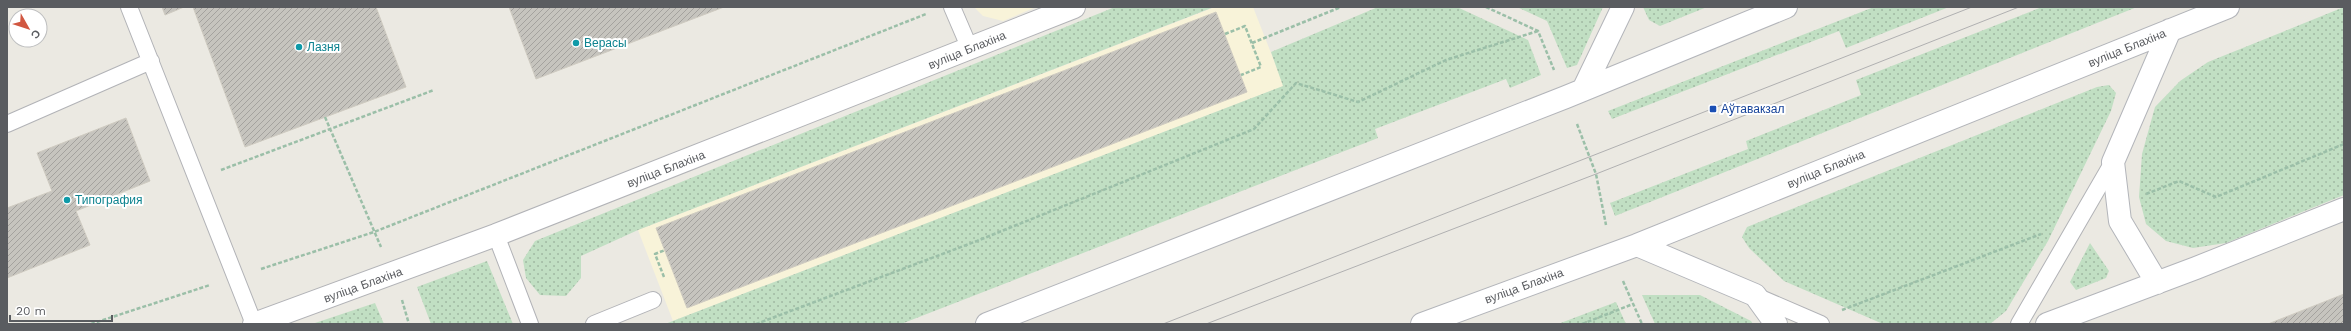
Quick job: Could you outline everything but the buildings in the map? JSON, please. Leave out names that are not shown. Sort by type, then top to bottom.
[{"type":"main road","name":"вуліца Блахіна","points":[[254,324],[394,275],[1074,7]]},
{"type":"main road","points":[[1575,93],[1622,7]]},
{"type":"main road","points":[[987,324],[1015,318],[1786,7]]},
{"type":"main road","name":"вуліца Блахіна","points":[[1422,324],[1637,245],[2228,7]]},
{"type":"main road","points":[[2157,283],[2120,221],[2113,162],[2170,30]]},
{"type":"main road","points":[[2047,324],[2157,283],[2344,209]]},
{"type":"main road","points":[[1637,245],[1755,295],[1776,324]]},
{"type":"lane","points":[[129,7],[237,276],[254,324]]},
{"type":"lane","points":[[952,7],[970,49]]},
{"type":"lane","points":[[7,124],[151,61]]},
{"type":"lane","points":[[2019,324],[2113,162]]},
{"type":"lane","points":[[496,235],[530,324]]},
{"type":"lane","points":[[1755,295],[1821,324]]},
{"type":"lane","points":[[594,324],[653,300]]},
{"type":"path","points":[[1252,43],[1341,7]]},
{"type":"path","points":[[1486,7],[1538,31],[1575,93],[1596,174],[1611,254],[1642,324]]},
{"type":"path","points":[[91,324],[374,232],[929,13]]},
{"type":"path","points":[[1225,34],[1245,26],[1252,43],[1261,67],[1241,75]]},
{"type":"path","points":[[756,324],[978,241],[1254,129],[1296,83],[1358,102],[1446,60],[1538,31]]},
{"type":"path","points":[[198,178],[434,90]]},
{"type":"path","points":[[325,117],[394,275],[409,324]]},
{"type":"path","points":[[665,250],[655,254],[666,281]]},
{"type":"path","points":[[1582,324],[1633,304]]},
{"type":"shaded area","points":[[974,7],[1036,7],[1003,21],[983,16]]},
{"type":"shaded area","points":[[1215,7],[1253,7],[1284,86],[673,321],[638,230]]},
{"type":"green space","points":[[1115,7],[1214,7],[638,230],[581,256],[581,278],[566,296],[540,295],[526,278],[523,260],[535,241]]},
{"type":"green space","points":[[1378,7],[1457,7],[1528,40],[1541,75],[1510,88],[1506,79],[1375,129],[1378,138],[901,324],[665,324],[1283,86],[1271,52]]},
{"type":"green space","points":[[1517,7],[1603,7],[1577,65],[1567,68],[1547,21]]},
{"type":"green space","points":[[1643,7],[1707,7],[1660,26],[1649,20]]},
{"type":"green space","points":[[1874,7],[1949,7],[1846,48],[1839,31],[1612,119],[1608,111]]},
{"type":"green space","points":[[2042,7],[2137,7],[1615,216],[1610,203],[1748,149],[1746,141],[1861,95],[1856,80]]},
{"type":"green space","points":[[2344,7],[2344,195],[2226,243],[2193,248],[2166,241],[2146,224],[2139,197],[2142,154],[2155,107],[2180,81],[2208,62]]},
{"type":"green space","points":[[2109,85],[2116,93],[2111,111],[2048,241],[2006,311],[1990,324],[1883,324],[1784,281],[1749,248],[1742,237],[1747,227],[2097,87]]},
{"type":"green space","points":[[2090,243],[2109,271],[2106,278],[2076,290],[2070,282]]},
{"type":"green space","points":[[487,261],[513,324],[431,324],[417,287]]},
{"type":"green space","points":[[1642,295],[1700,295],[1751,321],[1753,324],[1655,324]]},
{"type":"green space","points":[[1616,302],[1626,324],[1558,324]]},
{"type":"green space","points":[[375,303],[384,324],[312,324]]},
{"type":"tram line","points":[[1163,324],[1972,7]]},
{"type":"tram line","points":[[1206,324],[1596,174],[2019,7]]},
{"type":"place","name":"Верасы","points":[[576,43]]},
{"type":"place","name":"Лазня","points":[[299,47]]},
{"type":"place","name":"Аўтавакзал","points":[[1713,109]]},
{"type":"place","name":"Типография","points":[[67,200]]}]
